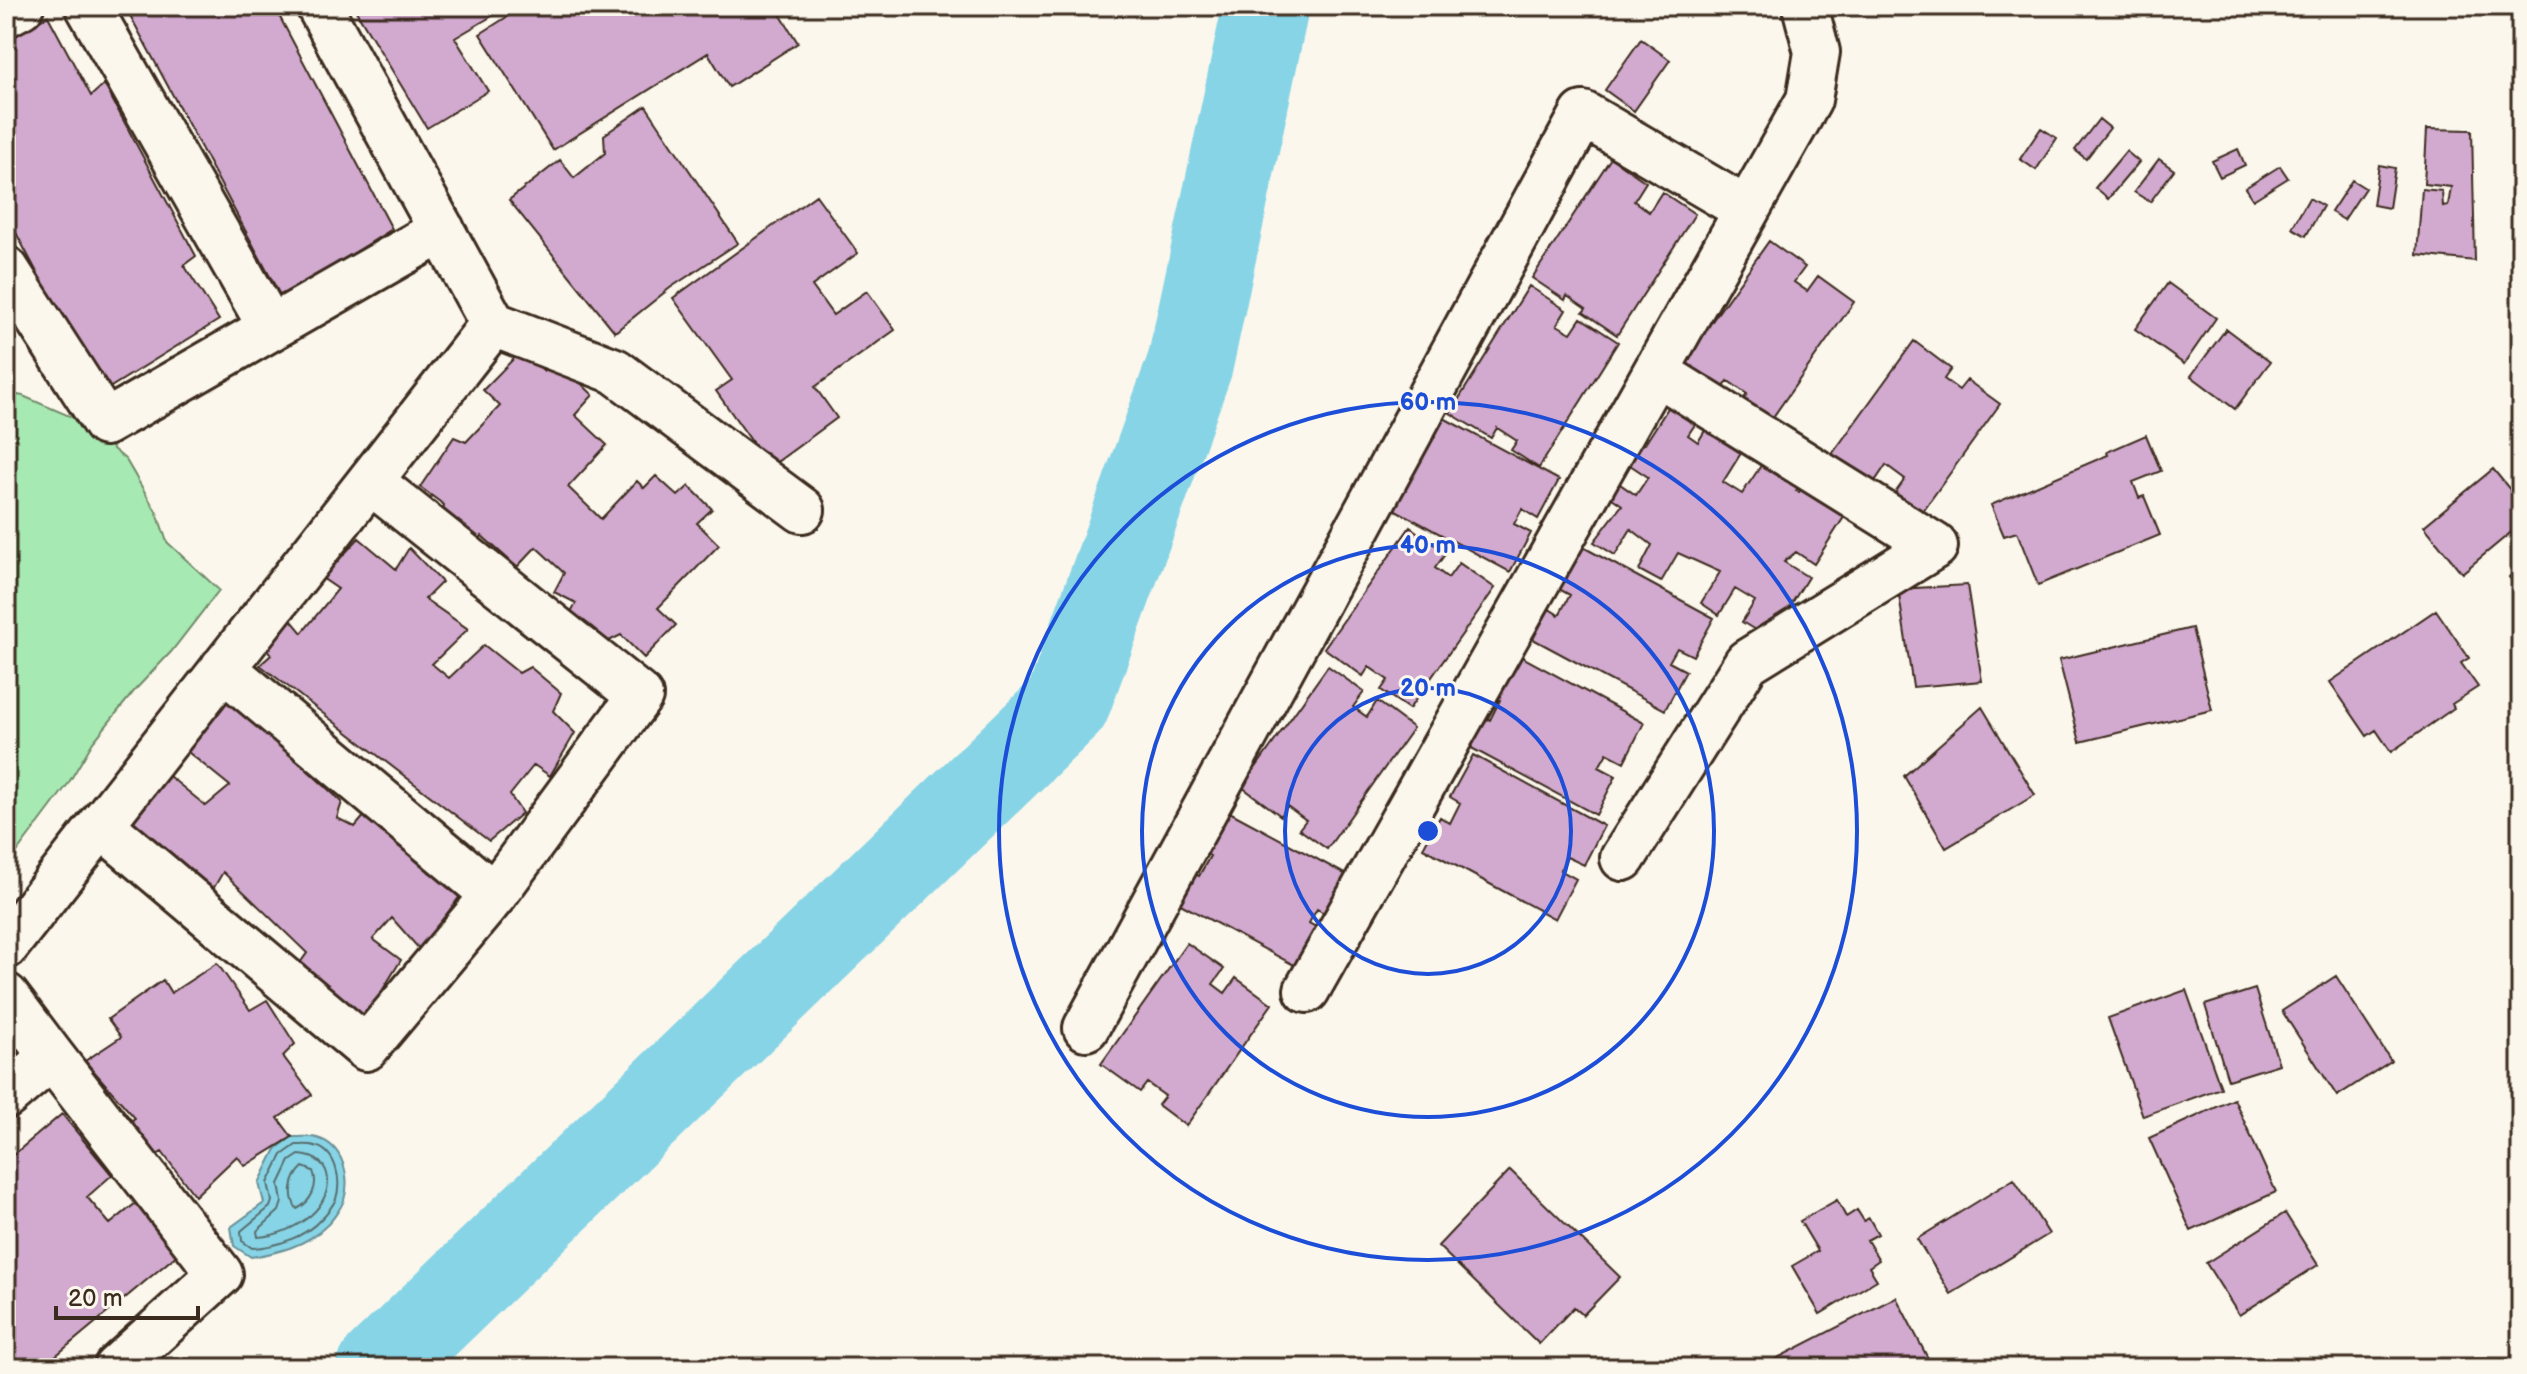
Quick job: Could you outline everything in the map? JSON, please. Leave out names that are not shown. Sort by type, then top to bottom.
[{"type":"street","points":[[6,14],[21,6]]},
{"type":"street","points":[[88,6],[271,328]]},
{"type":"street","points":[[319,6],[493,324],[615,371],[802,510]]},
{"type":"street","points":[[1307,990],[1809,100],[1817,52],[1805,6]]},
{"type":"street","points":[[1086,1028],[1583,114],[1747,210]]},
{"type":"street","points":[[6,269],[105,423],[442,230]]},
{"type":"street","points":[[6,946],[493,324]]},
{"type":"street","points":[[1623,858],[1747,662],[1935,546],[1656,372]]},
{"type":"street","points":[[101,825],[366,1048],[494,895],[640,696],[370,481]]},
{"type":"street","points":[[223,668],[494,895]]},
{"type":"street","points":[[6,996],[220,1274],[116,1368]]},
{"type":"street","points":[[6,1096],[52,1057]]},
{"type":"green space","points":[[6,393],[23,396],[79,420],[126,460],[157,513],[167,542],[219,590],[171,652],[93,742],[68,784],[11,860],[6,858]]},
{"type":"water","points":[[292,1137],[317,1138],[333,1147],[345,1172],[344,1200],[331,1221],[310,1239],[281,1251],[251,1257],[234,1246],[231,1227],[264,1203],[259,1183],[276,1149]]},
{"type":"building","points":[[125,6],[274,6],[392,229],[282,299]]},
{"type":"building","points":[[353,6],[509,6],[455,38],[488,91],[427,128]]},
{"type":"building","points":[[524,6],[775,6],[798,43],[729,87],[708,53],[553,150],[480,34]]},
{"type":"building","points":[[48,16],[91,96],[104,84],[196,256],[184,265],[219,320],[101,393],[6,214],[6,42]]},
{"type":"building","points":[[1641,39],[1670,60],[1634,111],[1605,90]]},
{"type":"building","points":[[646,106],[738,243],[670,288],[615,332],[509,200],[560,160],[574,178],[605,153],[604,135]]},
{"type":"building","points":[[2099,119],[2110,128],[2086,159],[2075,150]]},
{"type":"building","points":[[2041,128],[2057,138],[2036,170],[2020,159]]},
{"type":"building","points":[[2427,129],[2472,130],[2475,261],[2417,255],[2422,189],[2442,191],[2443,207],[2448,206],[2451,187],[2424,184]]},
{"type":"building","points":[[2238,149],[2245,165],[2220,177],[2212,161]]},
{"type":"building","points":[[2126,151],[2139,162],[2108,199],[2095,188]]},
{"type":"building","points":[[1611,158],[1646,182],[1634,201],[1649,212],[1662,192],[1695,214],[1617,335],[1583,312],[1586,309],[1567,296],[1565,300],[1532,278]]},
{"type":"building","points":[[2159,159],[2174,170],[2150,202],[2134,192]]},
{"type":"building","points":[[2379,165],[2395,168],[2389,208],[2373,205]]},
{"type":"building","points":[[2280,166],[2288,178],[2253,200],[2245,188]]},
{"type":"building","points":[[2352,180],[2365,188],[2344,220],[2331,212]]},
{"type":"building","points":[[816,195],[858,253],[812,286],[833,315],[867,291],[895,330],[815,387],[837,418],[770,467],[716,391],[732,380],[673,298]]},
{"type":"building","points":[[2309,198],[2323,206],[2306,236],[2292,228]]},
{"type":"building","points":[[1769,241],[1805,267],[1794,282],[1807,291],[1818,276],[1854,302],[1768,424],[1740,404],[1747,394],[1728,381],[1722,390],[1683,362]]},
{"type":"building","points":[[2168,283],[2216,318],[2184,364],[2135,329]]},
{"type":"building","points":[[1529,286],[1566,310],[1557,325],[1571,333],[1581,318],[1618,342],[1539,468],[1511,450],[1517,441],[1497,428],[1491,438],[1450,413]]},
{"type":"building","points":[[2226,329],[2270,362],[2235,409],[2191,376]]},
{"type":"building","points":[[1914,341],[1951,369],[1944,379],[1959,390],[1967,380],[2000,404],[1917,519],[1890,500],[1905,479],[1886,465],[1871,487],[1830,457]]},
{"type":"building","points":[[522,350],[544,371],[556,359],[593,395],[575,415],[607,445],[568,487],[601,519],[637,481],[644,488],[656,476],[678,496],[689,486],[712,509],[697,523],[719,545],[658,608],[676,625],[644,658],[621,635],[597,647],[568,617],[576,603],[554,592],[564,573],[536,547],[517,567],[482,536],[471,549],[441,523],[444,505],[420,487],[454,437],[466,442],[500,406],[483,390]]},
{"type":"building","points":[[1673,400],[1700,417],[1688,435],[1698,442],[1712,419],[1748,442],[1723,482],[1742,494],[1770,452],[1807,475],[1796,491],[1799,492],[1810,475],[1853,503],[1814,564],[1796,552],[1784,562],[1808,577],[1770,639],[1742,622],[1755,601],[1735,589],[1719,615],[1701,603],[1720,572],[1678,553],[1661,582],[1639,570],[1652,545],[1631,529],[1615,555],[1594,542],[1622,505],[1605,493],[1614,480],[1636,495],[1648,477],[1621,459],[1632,442],[1645,444]]},
{"type":"building","points":[[1427,409],[1559,480],[1538,519],[1522,509],[1514,524],[1531,533],[1510,572],[1379,501]]},
{"type":"building","points":[[2146,435],[2161,471],[2133,482],[2139,498],[2144,496],[2160,535],[2038,585],[2017,532],[2004,536],[1991,505],[2108,455],[2107,452]]},
{"type":"building","points":[[2493,469],[2521,503],[2521,524],[2462,573],[2424,526]]},
{"type":"building","points":[[1410,527],[1446,553],[1435,568],[1448,578],[1459,563],[1495,588],[1409,709],[1381,690],[1388,680],[1369,667],[1363,676],[1324,648]]},
{"type":"building","points":[[359,538],[396,569],[409,548],[442,582],[425,599],[468,629],[432,664],[449,678],[484,645],[519,673],[530,667],[561,693],[553,711],[575,733],[550,776],[534,765],[510,795],[522,813],[489,841],[260,665],[271,655],[264,645],[288,616],[302,633],[338,589],[322,578]]},
{"type":"building","points":[[1583,547],[1714,618],[1693,656],[1677,648],[1669,662],[1686,671],[1665,710],[1533,639],[1549,609],[1559,615],[1570,595],[1559,589]]},
{"type":"building","points":[[2521,566],[2521,591],[2509,577]]},
{"type":"building","points":[[1967,585],[1982,681],[1913,687],[1898,589]]},
{"type":"building","points":[[2436,610],[2469,658],[2461,663],[2478,687],[2452,704],[2454,708],[2391,752],[2376,730],[2367,736],[2330,682]]},
{"type":"building","points":[[2192,628],[2212,710],[2080,742],[2059,660]]},
{"type":"building","points":[[1513,652],[1644,723],[1624,762],[1607,753],[1599,767],[1616,776],[1596,815],[1464,744],[1480,715],[1490,720],[1500,700],[1490,695]]},
{"type":"building","points":[[1328,666],[1364,692],[1353,707],[1367,717],[1377,701],[1413,728],[1327,849],[1299,829],[1306,820],[1287,806],[1281,816],[1242,787]]},
{"type":"building","points":[[232,691],[277,744],[287,724],[319,754],[305,768],[342,802],[337,818],[355,827],[365,815],[401,847],[409,834],[436,855],[429,872],[463,892],[420,950],[392,918],[373,939],[401,960],[358,1030],[295,970],[307,953],[223,872],[209,896],[128,818],[169,776],[206,806],[230,786],[183,748]]},
{"type":"building","points":[[1982,707],[2035,795],[1946,848],[1904,776]]},
{"type":"building","points":[[1473,755],[1604,826],[1584,865],[1567,857],[1560,870],[1576,879],[1555,919],[1423,848],[1440,817],[1450,823],[1460,803],[1450,797]]},
{"type":"building","points":[[1222,808],[1354,879],[1333,918],[1317,909],[1309,923],[1325,932],[1305,971],[1173,900],[1189,870],[1199,876],[1210,856],[1200,850]]},
{"type":"building","points":[[1187,943],[1224,969],[1213,984],[1225,993],[1236,978],[1272,1004],[1186,1126],[1158,1105],[1165,1096],[1147,1083],[1140,1092],[1101,1064]]},
{"type":"building","points":[[217,963],[250,1010],[267,1000],[295,1044],[283,1056],[312,1095],[278,1118],[292,1137],[245,1166],[237,1156],[195,1196],[162,1152],[148,1160],[122,1126],[135,1118],[85,1061],[121,1037],[108,1019],[163,980],[171,993]]},
{"type":"building","points":[[2336,976],[2391,1061],[2337,1096],[2282,1011]]},
{"type":"building","points":[[2255,989],[2279,1064],[2228,1080],[2205,1005]]},
{"type":"building","points":[[2186,990],[2221,1088],[2143,1116],[2108,1018]]},
{"type":"building","points":[[2234,1099],[2276,1192],[2191,1231],[2149,1138]]},
{"type":"building","points":[[62,1114],[112,1175],[87,1197],[110,1224],[136,1203],[178,1254],[41,1368],[6,1368],[6,1161]]},
{"type":"building","points":[[1510,1170],[1620,1277],[1583,1315],[1574,1307],[1539,1344],[1438,1246]]},
{"type":"building","points":[[2014,1179],[2049,1234],[1951,1294],[1917,1239]]},
{"type":"building","points":[[1837,1200],[1846,1217],[1857,1210],[1864,1221],[1869,1218],[1878,1234],[1867,1240],[1879,1260],[1869,1267],[1877,1280],[1820,1314],[1792,1266],[1818,1251],[1800,1221]]},
{"type":"building","points":[[2285,1213],[2318,1265],[2239,1315],[2206,1263]]},
{"type":"building","points":[[1896,1297],[1933,1368],[1758,1368]]},
{"type":"waterway","points":[[380,1368],[1067,705],[1190,364],[1266,6]]}]
